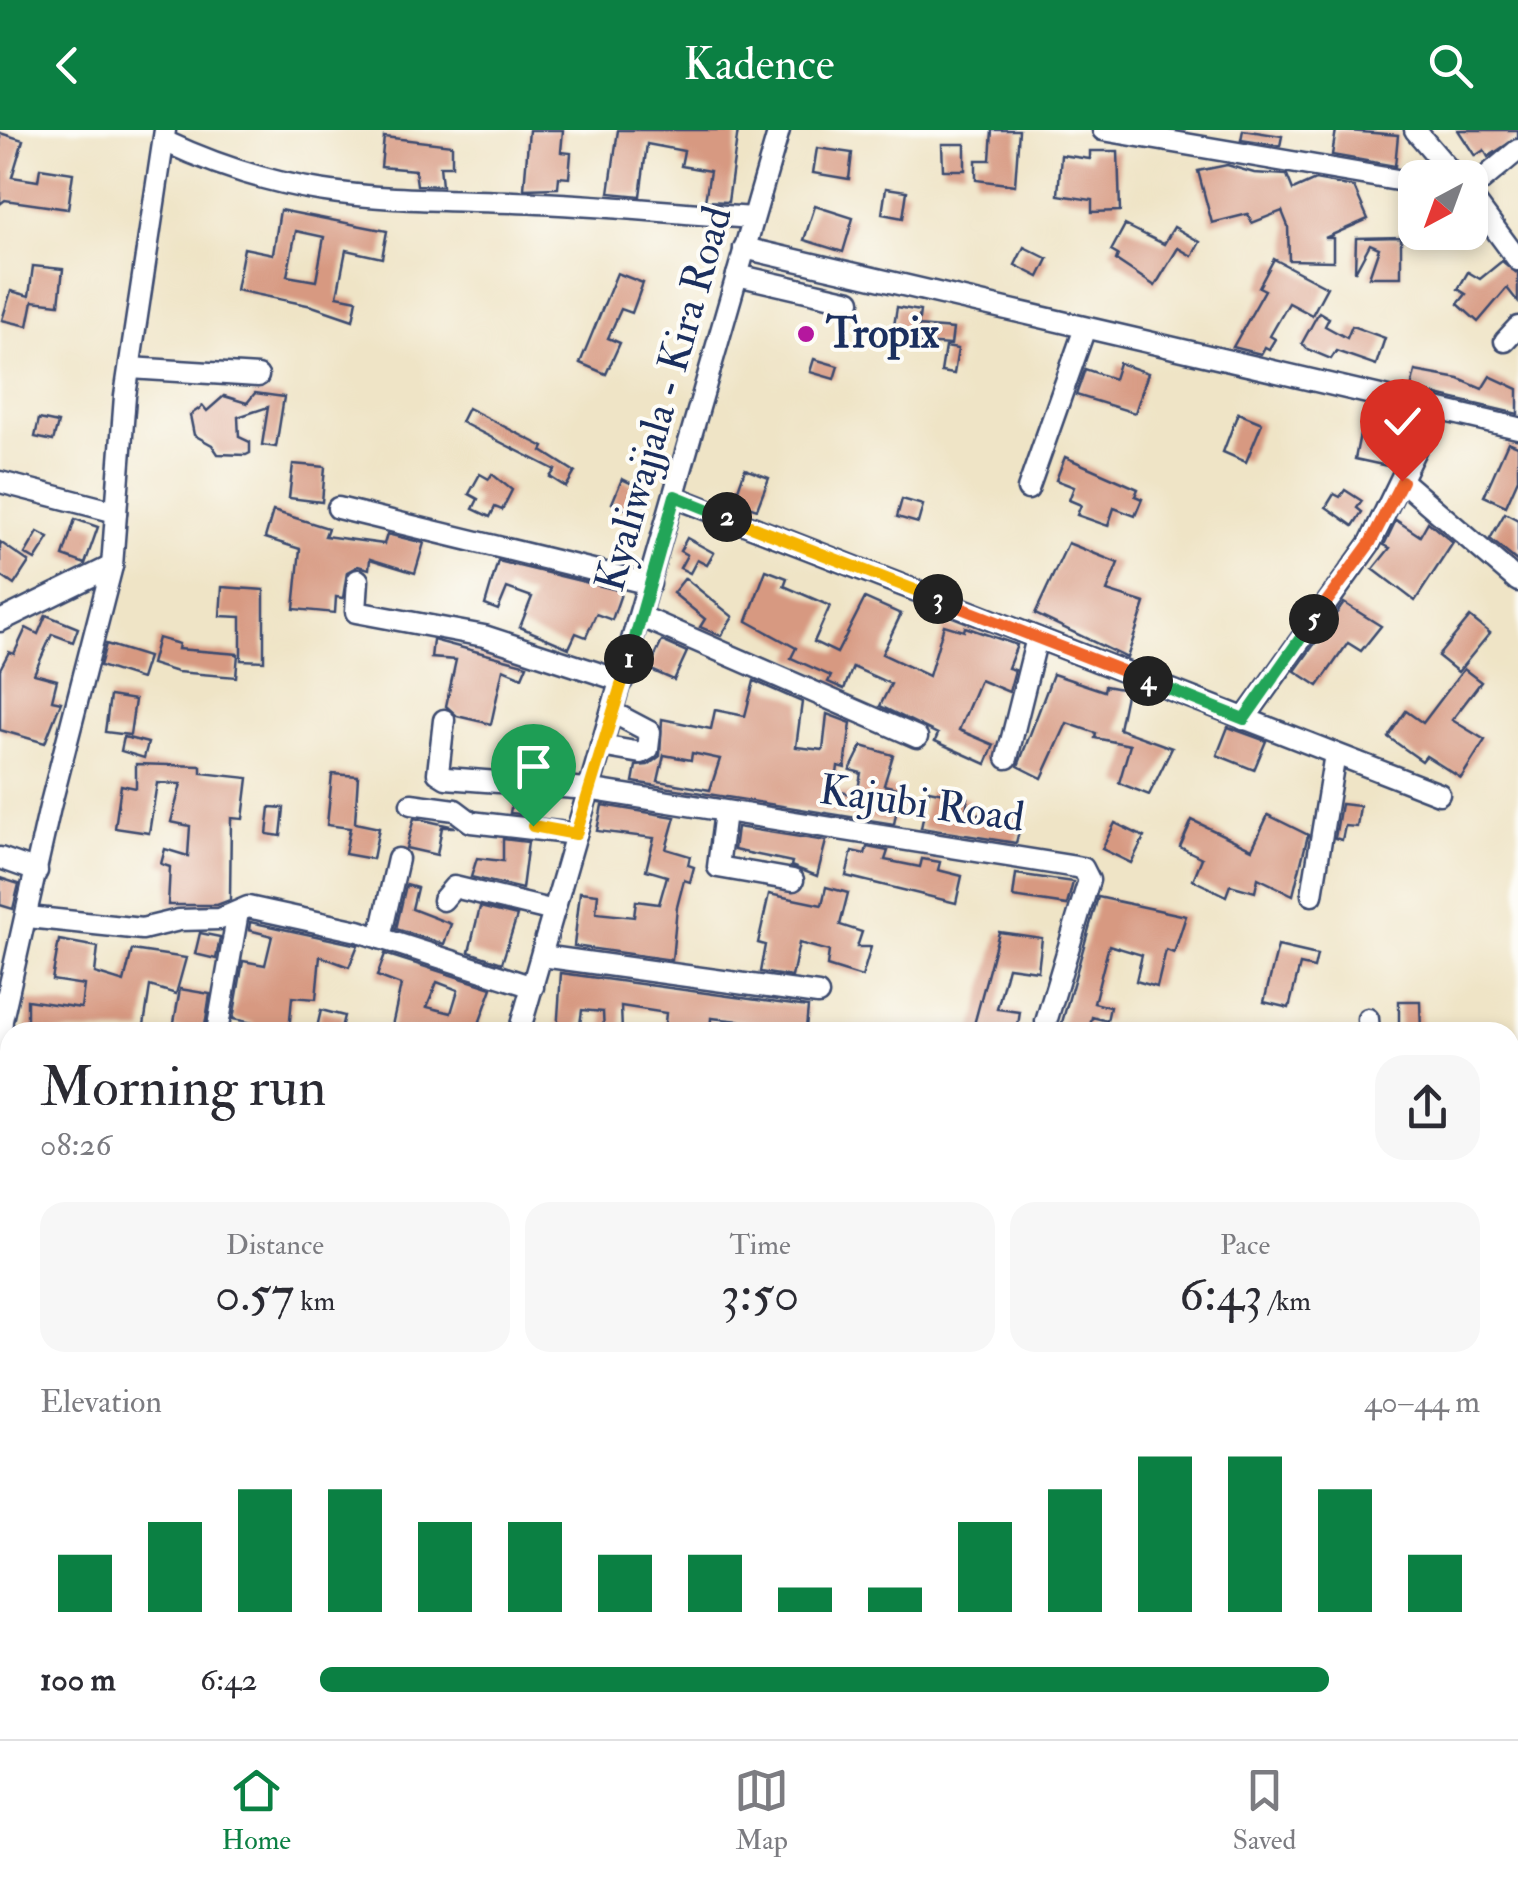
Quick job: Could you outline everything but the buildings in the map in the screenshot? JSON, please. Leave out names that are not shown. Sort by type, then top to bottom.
[{"type":"street","name":"Kyaliwajjala - Kira Road","points":[[521,1022],[642,617],[779,130]]},
{"type":"street","points":[[1103,130],[1140,133],[1398,180]]},
{"type":"street","points":[[1415,130],[1441,160]]},
{"type":"street","points":[[2,1022],[112,566],[130,368],[165,135],[230,170],[291,188],[367,198],[537,203],[752,218]]},
{"type":"street","points":[[1488,176],[1518,150]]},
{"type":"street","points":[[1488,218],[1518,260]]},
{"type":"street","points":[[744,248],[1518,428]]},
{"type":"street","points":[[738,275],[850,301]]},
{"type":"street","points":[[1028,488],[1085,328]]},
{"type":"street","points":[[130,368],[258,376]]},
{"type":"street","points":[[1244,719],[1370,543],[1434,410]]},
{"type":"street","points":[[1402,481],[1518,581]]},
{"type":"street","points":[[0,482],[116,512]]},
{"type":"street","points":[[675,496],[1438,794]]},
{"type":"street","points":[[338,508],[650,584]]},
{"type":"street","points":[[0,621],[112,566]]},
{"type":"street","points":[[358,580],[356,612],[484,636],[622,680]]},
{"type":"street","points":[[642,617],[917,737]]},
{"type":"street","points":[[1007,758],[1036,638]]},
{"type":"street","points":[[602,746],[642,753],[648,749],[650,732],[645,726],[612,712]]},
{"type":"street","name":"Kajubi Road","points":[[444,720],[438,773],[446,778],[588,789],[1083,868],[1089,880],[1046,1022]]},
{"type":"street","points":[[1312,895],[1335,754]]},
{"type":"street","points":[[410,804],[456,810],[471,822],[576,834]]},
{"type":"street","points":[[726,812],[718,867],[792,880]]},
{"type":"street","points":[[0,858],[37,871]]},
{"type":"street","points":[[380,938],[398,859]]},
{"type":"street","points":[[443,900],[454,887],[554,911]]},
{"type":"street","points":[[28,917],[142,929],[179,920],[220,919],[248,907],[380,938],[533,987]]},
{"type":"street","points":[[220,1022],[238,912]]},
{"type":"street","points":[[0,939],[21,948]]},
{"type":"street","points":[[542,956],[818,994]]},
{"type":"place","name":"Tropix","points":[[806,334]]},
{"type":"route","points":[[533,826],[576,834],[675,496],[1244,719],[1370,543],[1402,481]]}]
